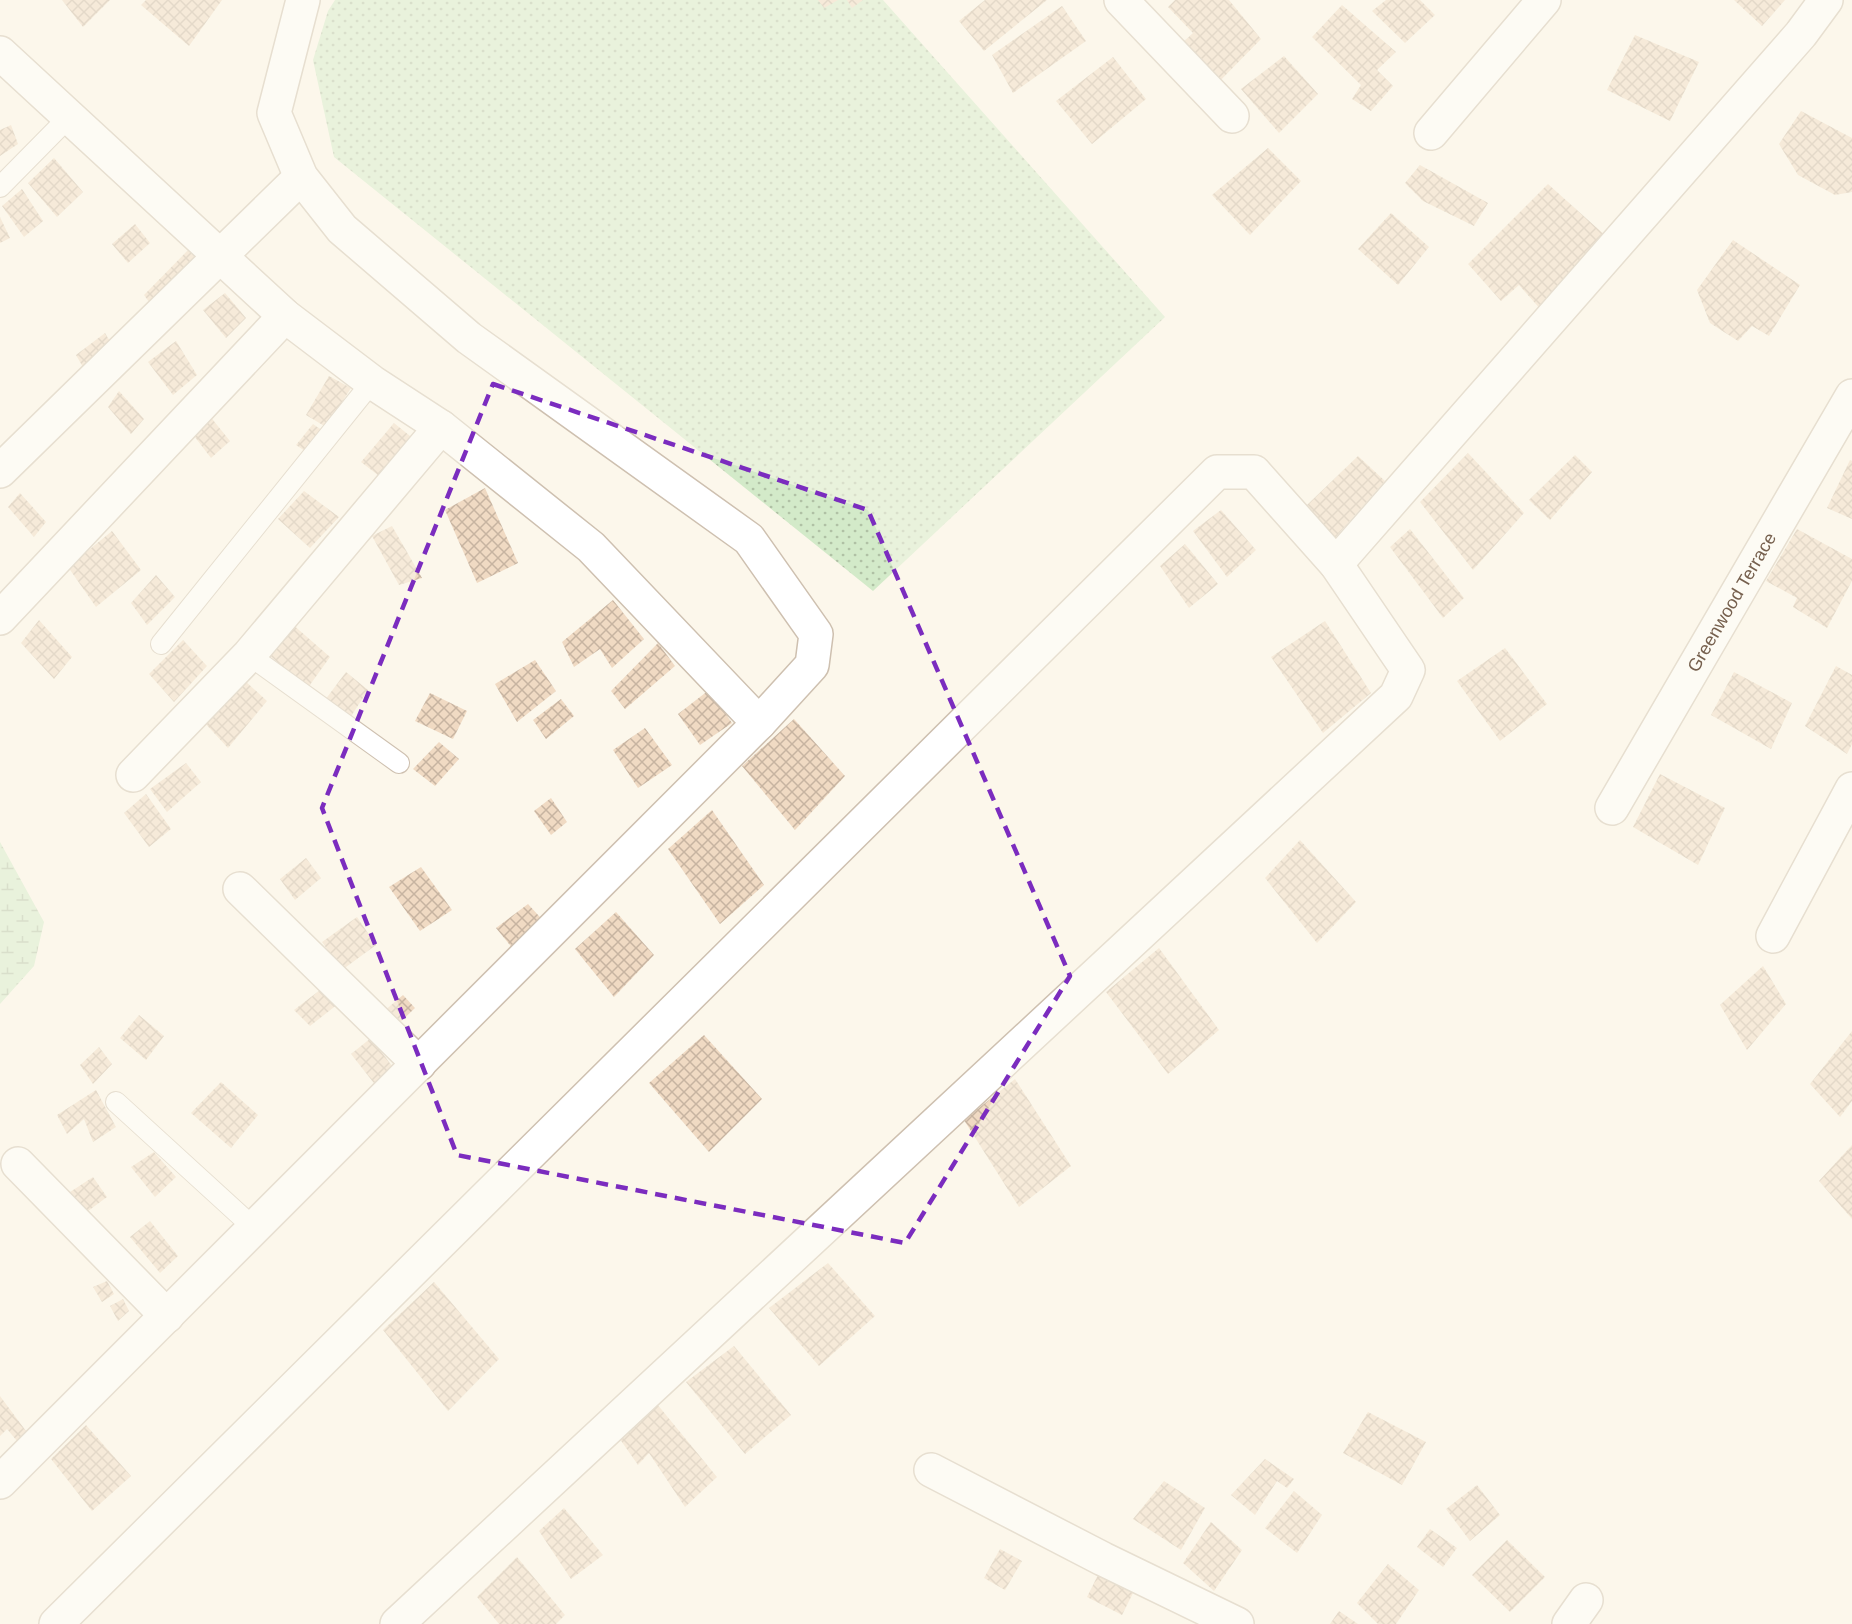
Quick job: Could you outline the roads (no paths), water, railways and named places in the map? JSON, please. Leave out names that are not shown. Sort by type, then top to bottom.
[{"type":"street","points":[[0,1482],[759,723],[812,665],[816,634],[749,539],[469,338],[342,229],[301,177],[274,113],[303,0]]},
{"type":"street","points":[[1121,0],[1232,116]]},
{"type":"street","points":[[1431,133],[1544,0]]},
{"type":"street","points":[[1336,564],[1793,43],[1826,0]]},
{"type":"street","points":[[0,53],[285,316],[372,382],[441,427],[591,547],[759,723]]},
{"type":"street","points":[[0,471],[301,177]]},
{"type":"street","points":[[0,618],[285,316]]},
{"type":"street","name":"Greenwood Terrace","points":[[1612,808],[1852,396]]},
{"type":"street","points":[[133,774],[249,655],[441,427]]},
{"type":"street","points":[[56,1624],[1217,472],[1254,471],[1336,564],[1408,670],[1396,696],[397,1624]]},
{"type":"street","points":[[1773,936],[1852,789]]},
{"type":"street","points":[[240,888],[419,1064]]},
{"type":"street","points":[[18,1164],[166,1316]]},
{"type":"street","points":[[931,1470],[1103,1559],[1237,1624]]},
{"type":"lane","points":[[0,187],[68,118]]},
{"type":"lane","points":[[160,644],[372,382]]},
{"type":"lane","points":[[249,655],[399,763]]},
{"type":"lane","points":[[116,1102],[254,1228]]}]
